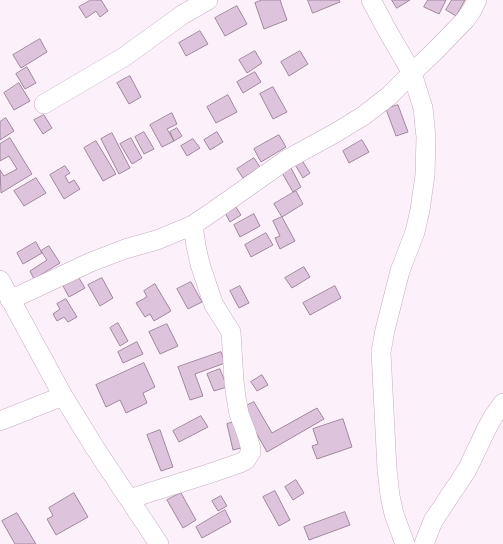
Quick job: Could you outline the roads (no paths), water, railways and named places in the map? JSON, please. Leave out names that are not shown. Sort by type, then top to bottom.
[{"type":"street","points":[[44,104],[124,57],[182,15],[208,0]]},
{"type":"street","points":[[371,0],[386,30],[412,73],[423,108],[426,137],[425,175],[420,210],[415,232],[400,271],[381,352],[387,469],[390,496],[394,514],[405,544]]},
{"type":"street","points":[[10,300],[91,262],[126,249],[157,240],[193,225],[286,160],[363,116],[388,96],[436,50],[465,20],[477,0]]},
{"type":"street","points":[[129,499],[240,463],[246,460],[251,452],[246,432],[239,414],[236,397],[231,332],[214,305],[210,294],[196,246],[193,225]]},
{"type":"street","points":[[0,280],[63,396],[158,544]]},
{"type":"street","points":[[0,422],[63,396]]},
{"type":"street","points":[[424,544],[433,521],[467,470],[486,430],[503,402]]}]
